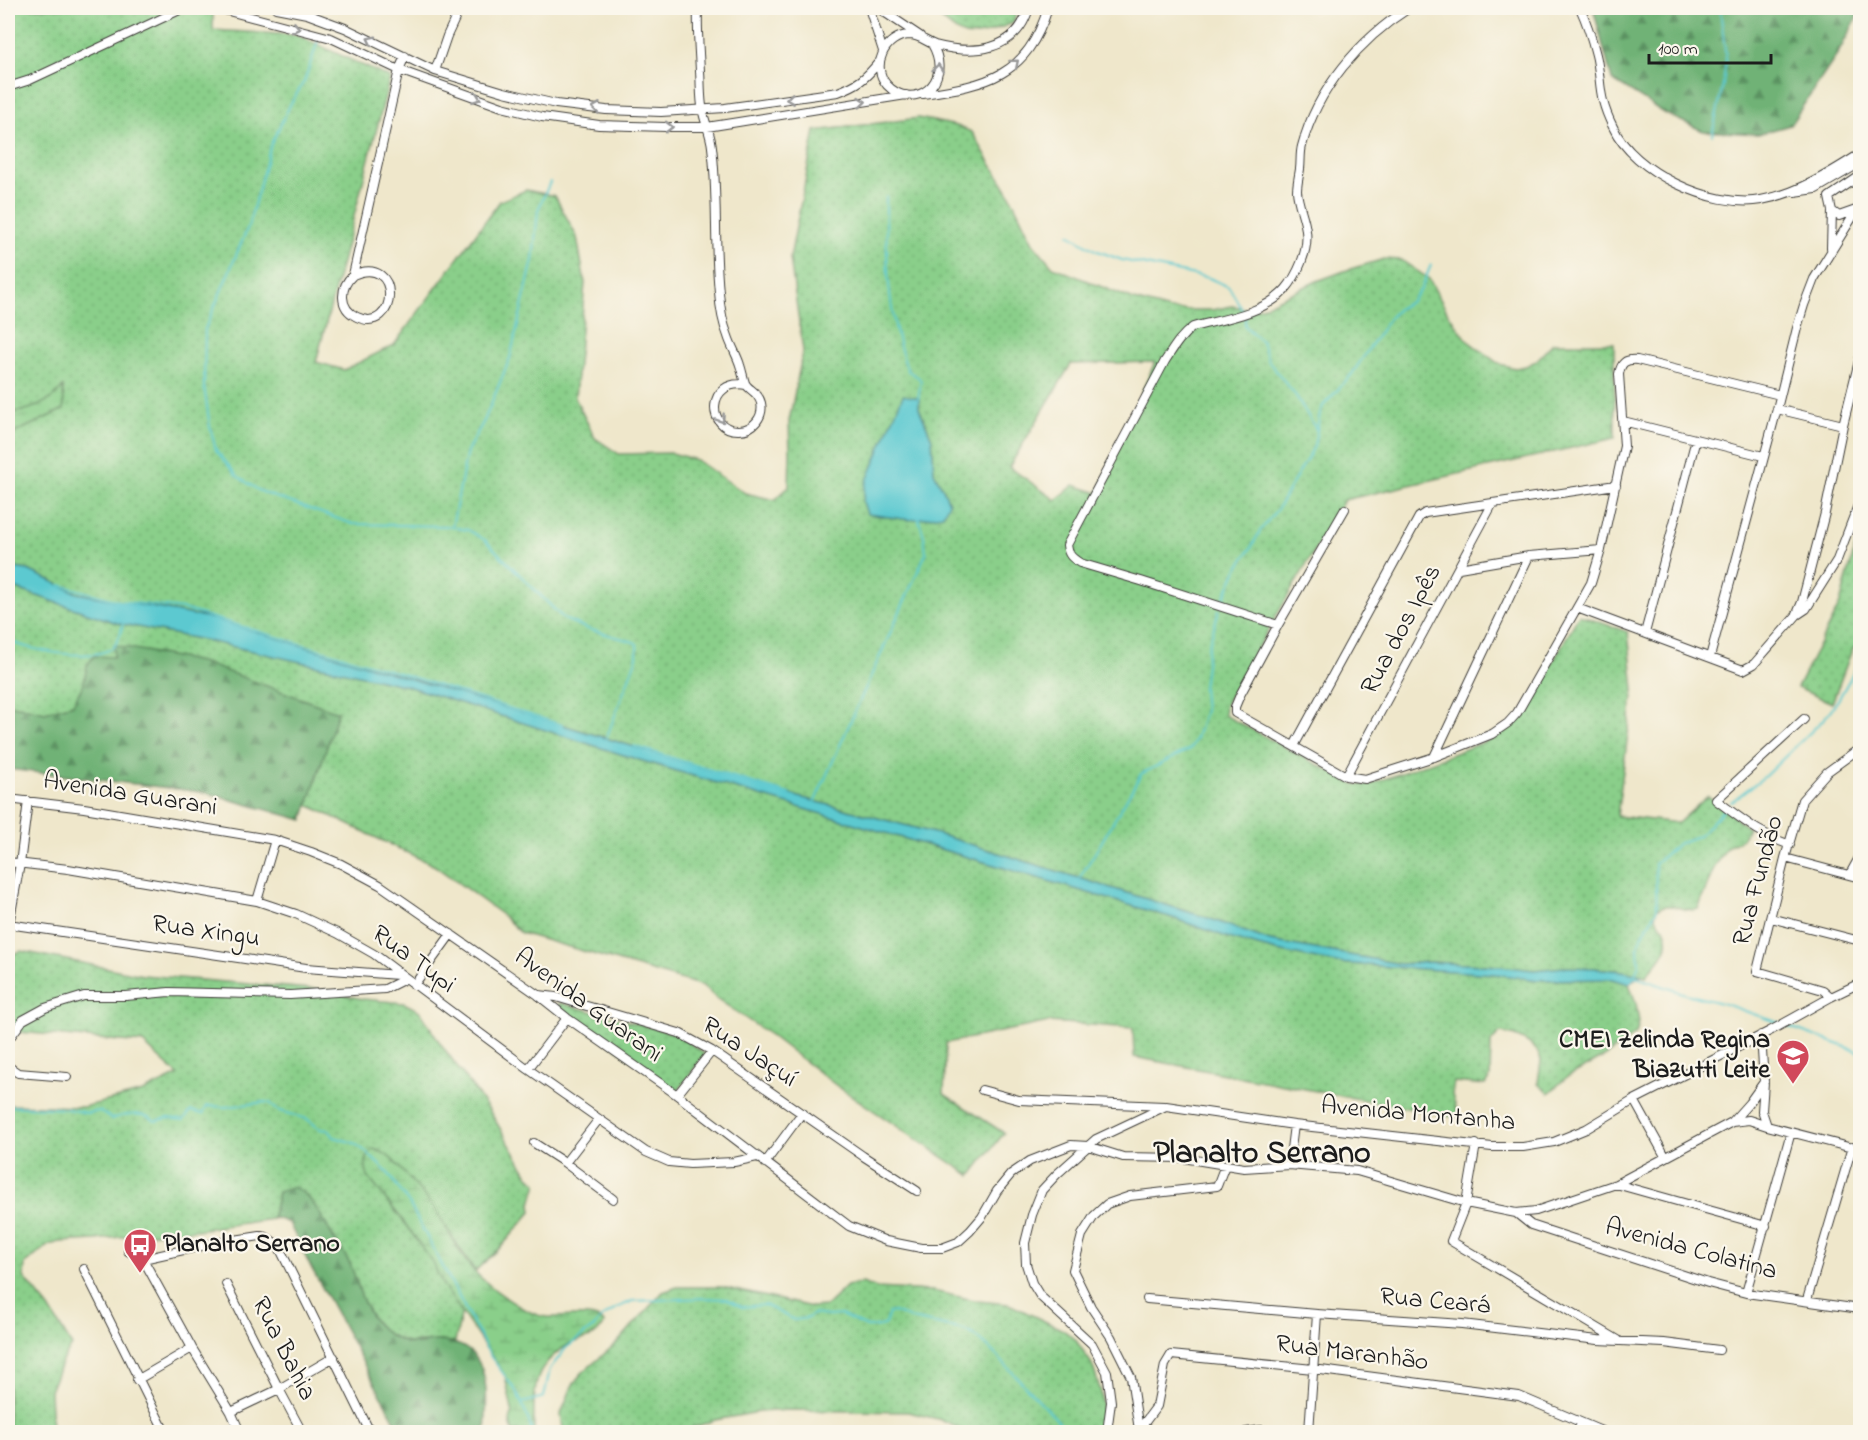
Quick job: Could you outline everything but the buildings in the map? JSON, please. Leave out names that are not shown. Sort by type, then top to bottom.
[{"type":"street","points":[[8,87],[30,80],[184,8]]},
{"type":"street","points":[[217,8],[331,38],[399,70],[502,107],[542,117],[598,124],[666,127],[707,127],[950,90],[983,82],[1001,75],[1021,59],[1034,42],[1048,8]]},
{"type":"street","points":[[276,8],[307,14],[345,28],[435,71],[504,92],[556,104],[606,110],[661,112],[702,110],[838,92],[865,80],[879,62],[890,42],[900,36],[912,35],[923,38]]},
{"type":"street","points":[[435,71],[460,8]]},
{"type":"street","points":[[698,8],[702,110],[712,149],[721,314],[746,385],[758,394],[762,409],[760,417],[749,428],[742,430],[727,428],[716,417],[715,401],[723,389],[730,385],[746,385]]},
{"type":"street","points":[[869,8],[883,51]]},
{"type":"street","points":[[878,8],[932,44],[979,50],[996,46],[1010,38],[1029,8]]},
{"type":"street","points":[[1278,625],[1080,563],[1068,552],[1067,545],[1165,362],[1186,332],[1193,327],[1239,316],[1260,307],[1283,292],[1289,285],[1299,268],[1307,234],[1297,191],[1302,146],[1316,110],[1334,79],[1358,49],[1409,8]]},
{"type":"street","points":[[1580,8],[1596,57],[1603,102],[1614,129],[1629,152],[1665,178],[1705,196],[1728,200],[1759,201],[1816,189],[1860,162]]},
{"type":"street","points":[[922,94],[934,83],[939,74],[938,54],[932,44]]},
{"type":"street","points":[[353,275],[367,271],[381,276],[386,281],[390,301],[387,308],[376,317],[362,319],[355,316],[345,306],[342,292],[353,275],[399,70],[405,56]]},
{"type":"street","points":[[879,62],[886,84],[895,92],[906,95]]},
{"type":"street","points":[[1788,194],[1860,154]]},
{"type":"street","points":[[1831,249],[1832,211],[1829,197],[1860,176]]},
{"type":"street","points":[[1832,211],[1839,216],[1859,207]]},
{"type":"street","points":[[1710,657],[1804,305],[1814,279],[1859,207]]},
{"type":"street","points":[[1796,616],[1802,602],[1825,513],[1860,357]]},
{"type":"street","points":[[1345,509],[1278,625],[1234,710],[1235,713],[1346,776],[1365,779],[1434,757],[1492,734],[1508,723],[1517,713],[1592,583],[1624,446],[1619,374],[1621,365],[1629,359],[1637,360],[1780,396]]},
{"type":"street","points":[[1777,409],[1843,425]]},
{"type":"street","points":[[1623,420],[1763,456]]},
{"type":"street","points":[[1646,633],[1696,439]]},
{"type":"street","points":[[1294,746],[1419,517],[1425,513],[1616,485]]},
{"type":"street","points":[[1577,608],[1743,670],[1749,668],[1796,616],[1806,609],[1837,560],[1860,500]]},
{"type":"street","name":"Rua dos Ipês","points":[[1346,776],[1493,503]]},
{"type":"street","points":[[1459,568],[1529,556],[1601,550]]},
{"type":"street","points":[[1434,757],[1529,556]]},
{"type":"street","points":[[1790,845],[1769,838],[1754,829],[1716,800],[1804,718]]},
{"type":"street","name":"Rua Fundão","points":[[1831,997],[1823,990],[1756,971],[1802,800],[1827,772],[1860,748]]},
{"type":"street","name":"Avenida Guarani","points":[[8,799],[275,840],[341,864],[380,885],[538,995],[677,1095],[849,1226],[886,1241],[921,1248],[942,1248],[958,1242],[970,1231],[1011,1174],[1030,1161],[1060,1149],[1071,1145],[1088,1146]]},
{"type":"street","points":[[8,924],[20,864],[28,801]]},
{"type":"street","points":[[257,901],[275,840]]},
{"type":"street","points":[[1850,874],[1860,856]]},
{"type":"street","points":[[1785,858],[1860,878]]},
{"type":"street","name":"Rua Tupi","points":[[8,862],[68,869],[257,901],[296,914],[337,933],[374,954],[528,1069],[646,1152],[669,1162],[690,1164],[734,1162],[758,1158]]},
{"type":"street","points":[[1771,918],[1860,941]]},
{"type":"street","name":"Rua Xingu","points":[[8,924],[306,968],[402,977]]},
{"type":"street","points":[[414,985],[451,934]]},
{"type":"street","points":[[8,1040],[23,1020],[45,1008],[84,996],[126,996],[169,992],[302,994],[385,989],[402,977]]},
{"type":"street","name":"Avenida Montanha","points":[[982,1089],[1019,1100],[1166,1106],[1294,1125],[1492,1147],[1523,1147],[1554,1142],[1586,1129],[1634,1100],[1860,984]]},
{"type":"street","name":"Rua Jaçuí","points":[[538,995],[556,997],[679,1033],[712,1051],[917,1191]]},
{"type":"street","points":[[528,1069],[567,1018]]},
{"type":"street","points":[[1761,1035],[1764,1082],[1762,1111],[1767,1126]]},
{"type":"street","points":[[677,1095],[712,1051]]},
{"type":"street","points":[[8,1066],[18,1073],[67,1077]]},
{"type":"street","points":[[1732,1122],[1764,1082]]},
{"type":"street","points":[[1634,1100],[1665,1156]]},
{"type":"street","points":[[1107,1432],[1111,1402],[1107,1371],[1092,1344],[1040,1296],[1032,1283],[1026,1264],[1025,1243],[1032,1215],[1042,1190],[1069,1163],[1088,1146],[1114,1130],[1166,1106]]},
{"type":"street","points":[[765,1163],[802,1113]]},
{"type":"street","points":[[565,1163],[599,1119]]},
{"type":"street","points":[[1088,1146],[1123,1157],[1183,1158],[1244,1168],[1289,1165],[1357,1171],[1466,1203],[1516,1213],[1536,1211],[1616,1184],[1732,1122],[1749,1120],[1860,1150]]},
{"type":"street","points":[[1289,1165],[1294,1125]]},
{"type":"street","points":[[1746,1293],[1791,1132]]},
{"type":"street","points":[[534,1143],[613,1199]]},
{"type":"street","points":[[1476,1144],[1466,1203],[1451,1241],[1619,1341]]},
{"type":"street","points":[[1807,1300],[1852,1148]]},
{"type":"street","points":[[1060,1149],[1067,1155],[1069,1163]]},
{"type":"street","points":[[1137,1431],[1131,1377],[1111,1337],[1091,1307],[1073,1270],[1082,1235],[1094,1216],[1107,1204],[1130,1196],[1217,1186],[1225,1165]]},
{"type":"street","points":[[1616,1184],[1766,1226]]},
{"type":"street","name":"Avenida Colatina","points":[[1516,1213],[1531,1225],[1746,1293],[1860,1309]]},
{"type":"street","points":[[143,1258],[260,1236],[278,1245],[370,1432]]},
{"type":"street","points":[[128,1251],[143,1258],[192,1348],[231,1412],[240,1432]]},
{"type":"street","points":[[84,1269],[137,1380],[165,1432]]},
{"type":"street","name":"Rua Bahia","points":[[226,1284],[302,1432]]},
{"type":"street","name":"Rua Ceará","points":[[1147,1299],[1462,1324],[1598,1340],[1664,1343],[1719,1350]]},
{"type":"street","points":[[1309,1432],[1317,1314]]},
{"type":"street","points":[[137,1380],[192,1348]]},
{"type":"street","name":"Rua Maranhão","points":[[1137,1431],[1157,1406],[1165,1365],[1171,1355],[1313,1368],[1519,1396],[1604,1432]]},
{"type":"street","points":[[231,1412],[279,1389],[334,1357]]},
{"type":"street","points":[[1577,1432],[1582,1423]]},
{"type":"street","points":[[1246,1432],[1261,1430],[1280,1432]]},
{"type":"green space","points":[[8,8],[213,8],[213,30],[297,35],[390,78],[316,362],[344,370],[394,345],[500,201],[526,190],[555,196],[577,237],[585,283],[575,398],[595,438],[619,454],[672,453],[696,460],[745,493],[775,500],[789,486],[789,421],[803,351],[790,258],[815,131],[919,118],[957,126],[972,132],[1010,195],[1033,243],[1053,267],[1134,300],[1170,310],[1212,310],[1232,306],[1247,309],[1262,307],[1317,281],[1347,270],[1384,259],[1401,260],[1429,279],[1449,315],[1468,341],[1499,364],[1515,368],[1526,366],[1536,361],[1553,343],[1614,343],[1615,438],[1344,500],[1229,697],[1224,715],[1354,784],[1369,785],[1495,738],[1521,719],[1579,615],[1628,632],[1634,689],[1617,816],[1678,823],[1708,796],[1748,828],[1742,839],[1727,847],[1714,868],[1698,909],[1667,906],[1657,909],[1655,916],[1664,928],[1667,942],[1663,954],[1646,976],[1594,968],[1565,967],[1534,970],[1430,962],[1401,964],[1270,941],[1208,918],[934,833],[799,797],[215,619],[77,593],[28,570],[8,567],[8,436],[64,409],[63,389],[52,399],[38,406],[8,413]],"holes":[[[1155,362],[1098,493],[1074,485],[1056,500],[1009,467],[1071,364]],[[918,398],[919,408],[932,439],[934,472],[949,503],[883,441]]]},
{"type":"green space","points":[[931,8],[1018,8],[1013,23],[971,36],[956,31]]},
{"type":"green space","points":[[1593,8],[1860,8],[1860,12],[1837,55],[1790,125],[1758,134],[1703,131],[1666,114],[1612,80]]},
{"type":"green space","points":[[63,387],[64,409],[8,436],[8,413],[38,406],[52,398]]},
{"type":"green space","points":[[1860,529],[1860,638],[1859,643],[1852,650],[1832,703],[1797,688],[1840,604]]},
{"type":"green space","points":[[8,586],[117,623],[407,686],[636,759],[1173,918],[1232,939],[1273,950],[1336,963],[1494,974],[1538,980],[1613,979],[1629,984],[1636,1003],[1639,1022],[1636,1034],[1604,1057],[1567,1077],[1549,1093],[1538,1084],[1541,1060],[1535,1049],[1525,1040],[1500,1033],[1491,1042],[1490,1077],[1485,1085],[1454,1082],[1452,1095],[1457,1116],[1134,1057],[1133,1028],[1049,1022],[946,1043],[944,1094],[1004,1133],[971,1176],[837,1086],[770,1035],[716,998],[703,986],[521,933],[501,914],[435,866],[308,805],[338,712],[114,646],[114,657],[87,665],[84,683],[73,704],[45,712],[8,704]]},
{"type":"green space","points":[[114,645],[201,662],[338,712],[303,820],[203,792],[8,769],[8,704],[45,712],[73,704],[84,683],[87,665],[94,656],[114,657]]},
{"type":"green space","points":[[21,951],[143,975],[322,990],[363,999],[404,1003],[420,1011],[440,1043],[489,1110],[528,1175],[537,1183],[531,1204],[532,1211],[502,1246],[475,1271],[426,1198],[412,1183],[368,1177],[433,1263],[443,1285],[462,1311],[455,1342],[408,1343],[385,1333],[361,1298],[350,1264],[311,1201],[278,1192],[272,1219],[196,1230],[60,1242],[49,1245],[25,1264],[24,1277],[49,1308],[72,1346],[63,1359],[50,1391],[52,1432],[8,1432],[8,1105],[83,1107],[143,1092],[178,1075],[143,1043],[8,1031],[8,956]]},
{"type":"green space","points":[[560,1003],[676,1034],[705,1054],[677,1092],[558,1006]]},
{"type":"green space","points":[[373,1149],[387,1155],[398,1165],[437,1212],[474,1271],[502,1295],[538,1315],[546,1317],[585,1316],[599,1319],[604,1323],[603,1327],[593,1335],[557,1352],[541,1371],[535,1392],[534,1432],[513,1432],[510,1422],[512,1410],[505,1376],[443,1285],[433,1263],[368,1177],[366,1162]]},
{"type":"green space","points":[[294,1187],[307,1196],[321,1216],[348,1261],[367,1309],[382,1329],[406,1343],[444,1341],[461,1346],[474,1356],[483,1372],[486,1388],[485,1432],[401,1432],[289,1223],[276,1218],[272,1219],[278,1192]]},
{"type":"green space","points":[[862,1283],[877,1288],[933,1291],[978,1301],[1009,1304],[1063,1330],[1075,1339],[1092,1364],[1101,1392],[1103,1423],[1099,1432],[967,1432],[938,1419],[908,1412],[789,1410],[759,1412],[715,1420],[681,1432],[565,1432],[563,1429],[561,1414],[572,1386],[581,1374],[618,1342],[663,1292],[677,1287],[722,1287],[812,1307],[826,1306],[847,1286]]},
{"type":"water","points":[[903,395],[919,398],[919,408],[932,439],[934,472],[949,503],[943,515],[910,520],[867,514],[863,502],[865,485]]},
{"type":"water","points":[[8,567],[28,570],[77,593],[215,619],[799,797],[934,833],[1208,918],[1270,941],[1401,964],[1430,962],[1534,970],[1565,967],[1594,968],[1641,975],[1629,984],[1613,979],[1538,980],[1494,974],[1336,963],[1273,950],[1232,939],[1173,918],[636,759],[407,686],[117,623],[8,586]]},
{"type":"waterway","points":[[1712,135],[1726,59],[1720,8]]},
{"type":"waterway","points":[[317,36],[319,38],[304,82],[271,144],[248,227],[205,329],[204,386],[216,450],[237,476],[258,490],[353,524],[446,526],[468,530],[485,540],[564,619],[637,644],[637,657],[606,739]]},
{"type":"waterway","points":[[452,527],[467,451],[484,421],[510,358],[533,260],[538,210],[550,182]]},
{"type":"waterway","points":[[886,197],[887,263],[892,307],[908,371],[921,381],[918,399]]},
{"type":"waterway","points":[[1069,234],[1095,250],[1122,260],[1209,278],[1229,287],[1243,311]]},
{"type":"waterway","points":[[1222,603],[1237,569],[1260,531],[1278,508],[1311,452],[1323,406],[1352,374],[1390,317],[1410,302],[1421,289],[1431,265]]},
{"type":"waterway","points":[[1245,315],[1245,326],[1262,342],[1269,362],[1296,396],[1316,429]]},
{"type":"waterway","points":[[815,801],[926,553],[918,517]]},
{"type":"waterway","points":[[60,585],[119,601],[183,609],[403,674],[562,725]]},
{"type":"waterway","points":[[1079,879],[1141,774],[1190,749],[1196,738],[1205,711],[1203,688],[1208,648],[1219,610]]},
{"type":"waterway","points":[[8,640],[44,651],[76,655],[90,654],[112,648],[118,640],[123,623]]},
{"type":"waterway","points":[[1731,802],[1765,776],[1824,719],[1838,700],[1860,661]]},
{"type":"waterway","points":[[634,746],[789,794]]},
{"type":"waterway","points":[[1635,974],[1639,964],[1640,940],[1657,909],[1655,863],[1679,843],[1698,836],[1725,808]]},
{"type":"waterway","points":[[1636,977],[1779,1023]]},
{"type":"waterway","points":[[1784,1025],[1860,1052]]},
{"type":"waterway","points":[[8,1106],[67,1109],[87,1113],[100,1111],[112,1119],[140,1115],[155,1121],[168,1118],[184,1120],[191,1111],[203,1114],[207,1106],[226,1107],[265,1102],[270,1103],[277,1110],[307,1119],[320,1129],[329,1130],[334,1137],[354,1143],[388,1173],[410,1205],[491,1357],[516,1391],[532,1432]]},
{"type":"waterway","points":[[522,1403],[544,1397],[550,1369],[566,1348],[594,1327],[601,1318],[619,1307],[632,1301],[727,1299],[742,1307],[765,1305],[794,1320],[808,1318],[813,1314],[841,1315],[867,1327],[878,1327],[885,1324],[889,1313],[894,1312],[911,1319],[964,1330],[978,1338],[990,1349],[1067,1432]]},
{"type":"place","name":"CMEI Zelinda Regina Biazutti Leite","points":[[1793,1085]]},
{"type":"place","name":"Planalto Serrano","points":[[140,1274]]},
{"type":"district","name":"Planalto Serrano","points":[[1262,1154]]}]
